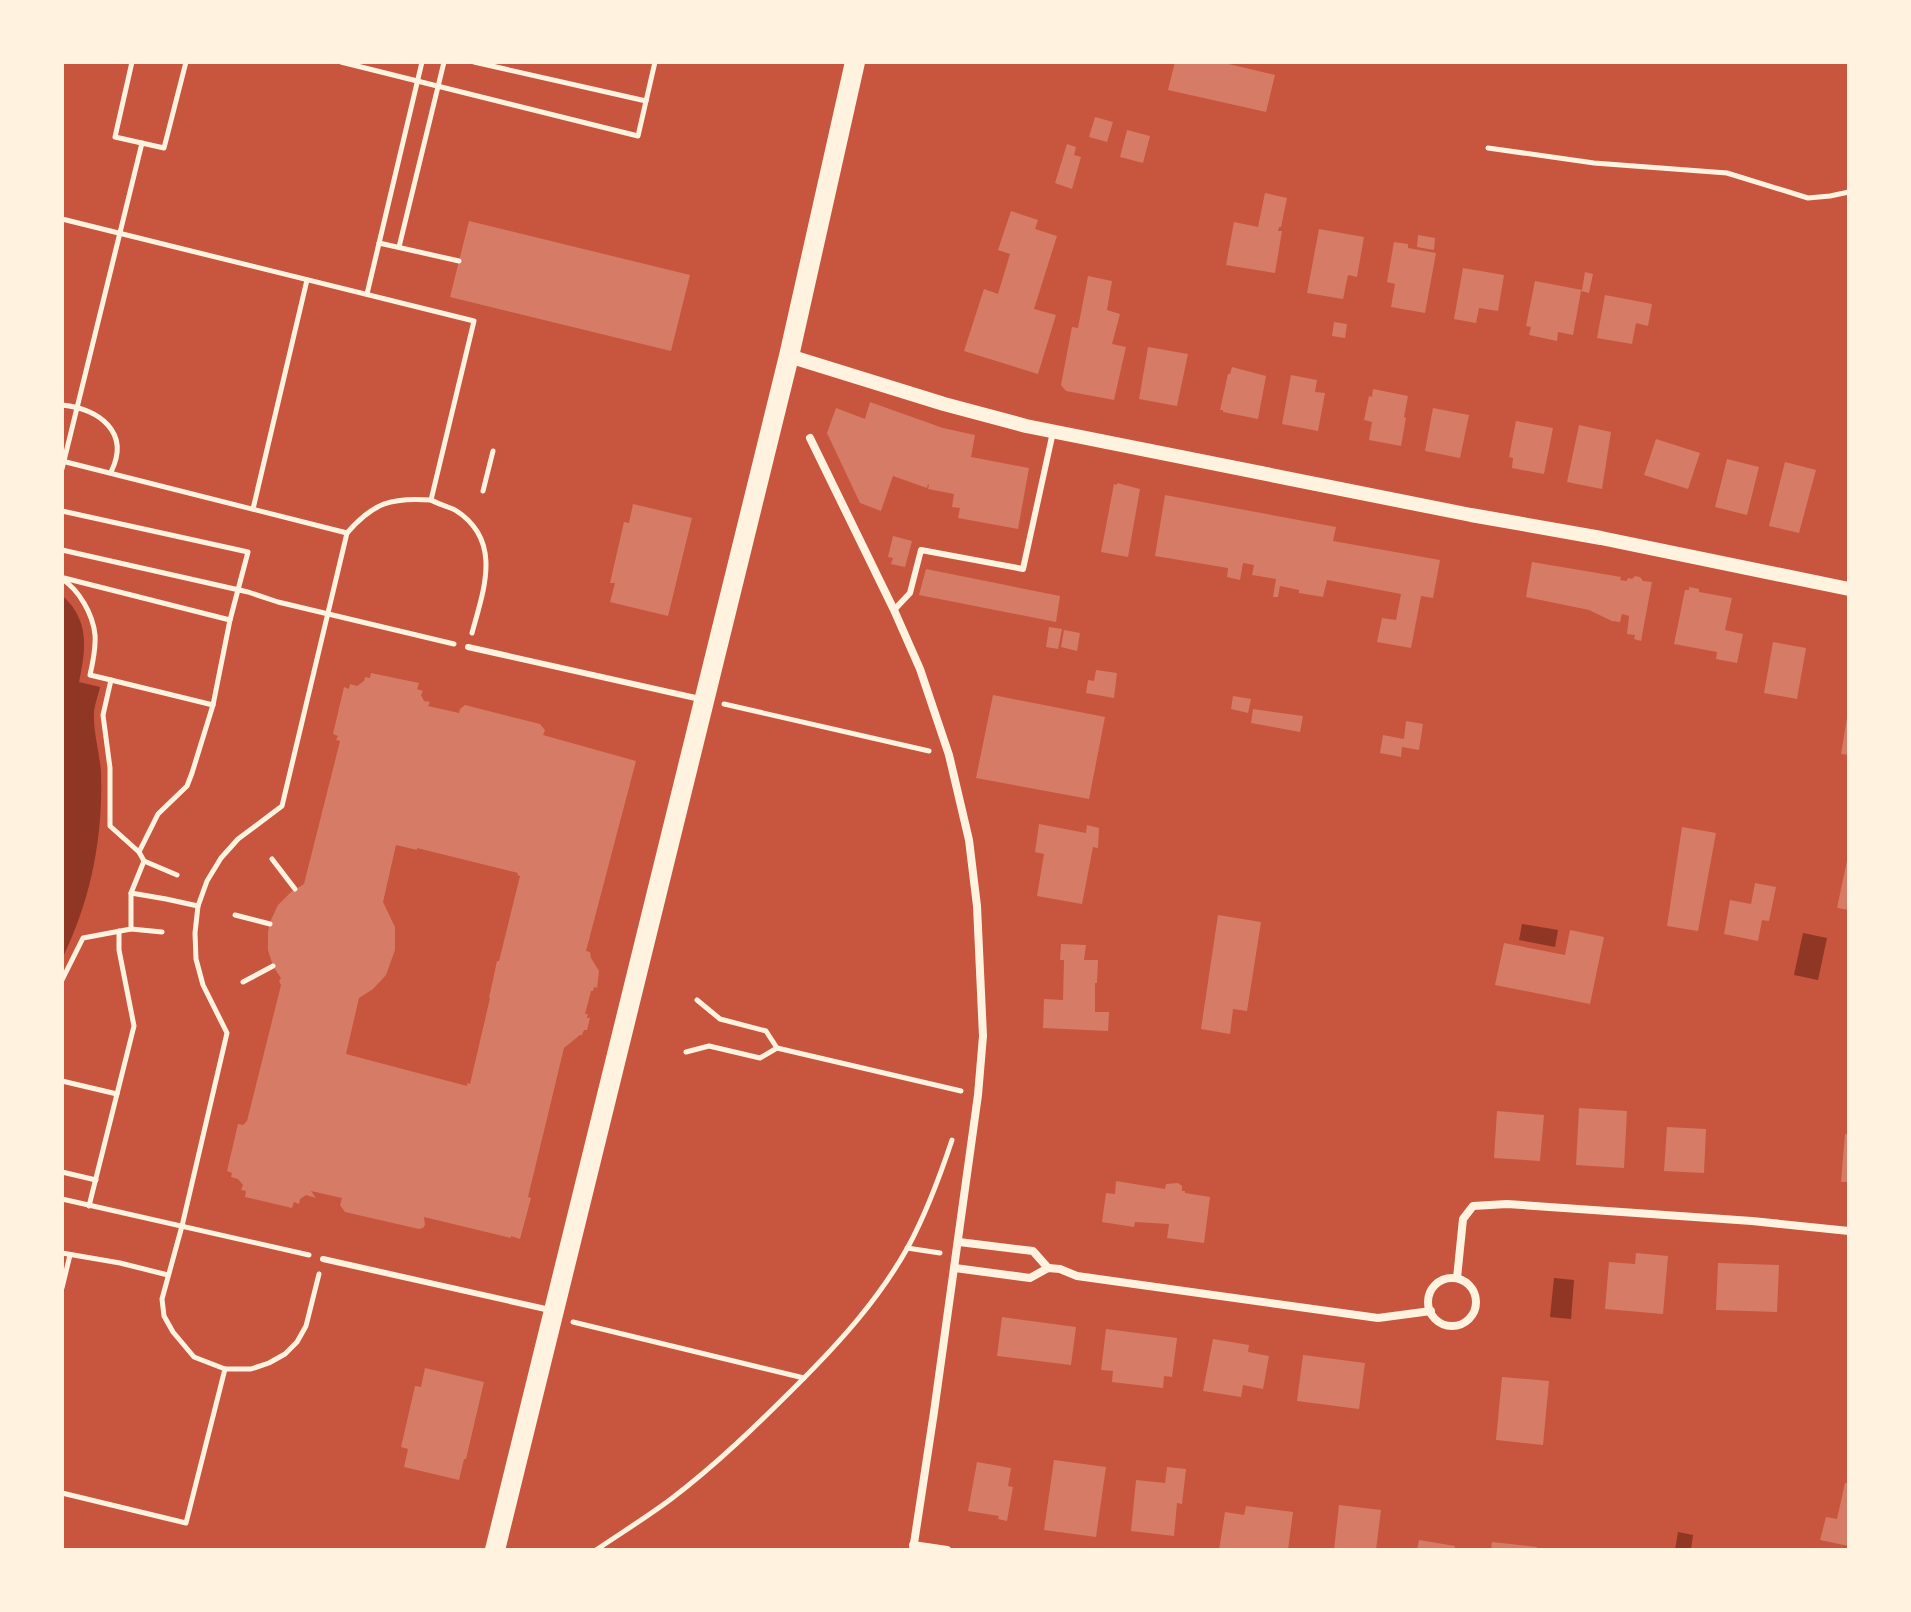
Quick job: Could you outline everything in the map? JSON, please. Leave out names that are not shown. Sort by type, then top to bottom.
[{"type":"main road","points":[[495,1550],[789,356],[855,62]]},
{"type":"street","points":[[789,356],[994,418],[1053,432],[1849,589]]},
{"type":"street","points":[[810,438],[920,669],[949,755],[969,840],[977,906],[983,1036],[959,1242],[913,1547],[947,1550]]},
{"type":"street","points":[[1457,1278],[1463,1219],[1473,1206],[1522,1205],[1849,1231]]},
{"type":"street","points":[[959,1242],[1033,1251],[1048,1268]]},
{"type":"street","points":[[955,1268],[1030,1278],[1048,1268],[1060,1269],[1077,1276],[1378,1318],[1431,1311]]},
{"type":"street","points":[[1457,1278],[1472,1288],[1476,1305],[1468,1320],[1460,1324],[1443,1324],[1431,1311],[1430,1294],[1441,1281],[1457,1278]]},
{"type":"lane","points":[[894,610],[910,593],[921,550],[1023,569],[1053,432]]},
{"type":"lane","points":[[468,647],[704,700]]},
{"type":"lane","points":[[323,1259],[553,1314]]},
{"type":"path","points":[[132,62],[115,137],[164,148],[186,62]]},
{"type":"path","points":[[341,62],[638,136],[655,62]]},
{"type":"path","points":[[367,294],[422,62]]},
{"type":"path","points":[[399,247],[444,62]]},
{"type":"path","points":[[474,62],[646,101]]},
{"type":"path","points":[[142,143],[63,464],[111,473],[347,533]]},
{"type":"path","points":[[1488,148],[1594,163],[1727,173],[1808,198],[1849,192]]},
{"type":"path","points":[[62,219],[474,321],[431,500]]},
{"type":"path","points":[[379,243],[459,261]]},
{"type":"path","points":[[253,509],[307,280]]},
{"type":"path","points":[[62,405],[98,414],[109,426],[117,444],[117,460],[111,473]]},
{"type":"path","points":[[483,491],[493,451]]},
{"type":"path","points":[[323,1259],[306,1326],[285,1354],[269,1363],[251,1369],[225,1369],[194,1357],[164,1316],[162,1299],[227,1033],[203,985],[196,959],[198,906],[207,881],[221,858],[238,839],[282,806],[347,533],[361,517],[382,504],[406,498],[431,500],[453,509],[468,521],[479,535],[487,566],[468,647]]},
{"type":"path","points":[[62,511],[248,552],[213,705],[187,786],[158,814],[139,852]]},
{"type":"path","points":[[62,550],[448,642]]},
{"type":"path","points":[[62,578],[230,620]]},
{"type":"path","points":[[62,578],[87,606],[95,634],[90,675],[213,705]]},
{"type":"path","points":[[111,680],[103,715],[110,768],[110,826],[139,852],[144,861],[177,875]]},
{"type":"path","points":[[704,700],[949,755]]},
{"type":"path","points":[[272,859],[295,889]]},
{"type":"path","points":[[131,929],[131,893],[144,861]]},
{"type":"path","points":[[131,893],[198,906]]},
{"type":"path","points":[[235,915],[270,924]]},
{"type":"path","points":[[62,980],[83,938],[131,929],[162,932]]},
{"type":"path","points":[[89,1206],[134,1026],[119,950],[119,931]]},
{"type":"path","points":[[243,982],[273,966]]},
{"type":"path","points":[[697,1000],[720,1019],[766,1031],[777,1048]]},
{"type":"path","points":[[686,1052],[709,1046],[760,1058],[777,1048],[978,1095]]},
{"type":"path","points":[[62,1081],[117,1094]]},
{"type":"path","points":[[596,1550],[640,1521],[707,1469],[761,1420],[845,1335],[868,1308],[907,1248],[926,1212],[955,1131]]},
{"type":"path","points":[[62,1172],[96,1180]]},
{"type":"path","points":[[62,1199],[301,1254]]},
{"type":"path","points":[[907,1248],[957,1255]]},
{"type":"path","points":[[62,1253],[168,1275]]},
{"type":"path","points":[[62,1288],[70,1255]]},
{"type":"path","points":[[553,1314],[804,1378]]},
{"type":"path","points":[[62,1493],[186,1523],[225,1369]]},
{"type":"shaded area","points":[[62,595],[82,625],[84,646],[79,682],[100,687],[94,714],[101,797],[97,845],[88,891],[62,959]]},
{"type":"shaded area","points":[[1522,924],[1558,930],[1555,947],[1519,940]]},
{"type":"shaded area","points":[[1803,933],[1827,938],[1818,980],[1794,975]]},
{"type":"shaded area","points":[[1554,1278],[1574,1280],[1571,1319],[1550,1317]]},
{"type":"shaded area","points":[[1678,1532],[1693,1535],[1691,1550],[1675,1550]]},
{"type":"building","points":[[1175,62],[1220,62],[1275,75],[1266,112],[1168,90]]},
{"type":"building","points":[[1095,117],[1113,122],[1107,142],[1089,137]]},
{"type":"building","points":[[1127,130],[1150,136],[1143,163],[1120,157]]},
{"type":"building","points":[[1067,144],[1076,147],[1074,155],[1081,157],[1072,189],[1055,183]]},
{"type":"building","points":[[1265,193],[1287,198],[1278,231],[1282,231],[1275,273],[1226,265],[1234,222],[1258,227]]},
{"type":"building","points":[[1011,211],[1038,220],[1035,229],[1057,236],[1034,309],[1056,315],[1038,374],[964,351],[984,289],[998,294],[1010,254],[998,250]]},
{"type":"building","points":[[469,221],[690,275],[671,351],[450,297]]},
{"type":"building","points":[[1319,229],[1364,237],[1357,277],[1348,275],[1343,299],[1307,293]]},
{"type":"building","points":[[1418,235],[1435,238],[1434,250],[1417,247]]},
{"type":"building","points":[[1394,242],[1436,253],[1425,313],[1391,307],[1395,284],[1387,282]]},
{"type":"building","points":[[1463,268],[1504,275],[1498,311],[1479,308],[1476,323],[1454,319]]},
{"type":"building","points":[[1585,272],[1593,274],[1589,293],[1581,291],[1573,335],[1558,332],[1557,341],[1529,335],[1531,327],[1526,326],[1535,281],[1582,290]]},
{"type":"building","points":[[1088,276],[1112,281],[1107,310],[1120,314],[1112,344],[1126,347],[1114,400],[1066,391],[1061,385],[1072,327],[1078,328]]},
{"type":"building","points":[[1605,295],[1652,304],[1648,326],[1636,323],[1632,344],[1597,338]]},
{"type":"building","points":[[1334,322],[1347,324],[1345,338],[1332,336]]},
{"type":"building","points":[[1148,347],[1188,354],[1177,406],[1139,399]]},
{"type":"building","points":[[1232,367],[1266,376],[1258,419],[1220,410]]},
{"type":"building","points":[[1291,375],[1317,380],[1315,392],[1325,393],[1318,431],[1282,424]]},
{"type":"building","points":[[1373,389],[1408,396],[1401,446],[1369,440],[1372,422],[1364,420]]},
{"type":"building","points":[[870,402],[943,428],[975,435],[971,457],[1029,468],[1018,529],[958,518],[960,508],[952,507],[954,494],[928,489],[928,484],[927,488],[893,476],[881,511],[860,503],[827,433],[836,408],[865,419]]},
{"type":"building","points":[[1433,408],[1469,415],[1460,458],[1425,451]]},
{"type":"building","points":[[1516,421],[1553,428],[1544,474],[1512,468],[1513,458],[1509,457]]},
{"type":"building","points":[[1579,425],[1611,432],[1602,489],[1567,482]]},
{"type":"building","points":[[1656,439],[1700,453],[1688,489],[1644,475]]},
{"type":"building","points":[[1727,459],[1759,467],[1747,515],[1715,507]]},
{"type":"building","points":[[1785,462],[1816,470],[1799,533],[1769,526]]},
{"type":"building","points":[[1114,484],[1140,489],[1128,557],[1101,552]]},
{"type":"building","points":[[1165,495],[1336,527],[1333,541],[1440,560],[1433,598],[1421,596],[1411,648],[1377,642],[1382,618],[1396,620],[1401,594],[1327,580],[1323,597],[1280,586],[1278,597],[1273,597],[1276,579],[1252,575],[1254,565],[1243,563],[1240,580],[1227,577],[1228,568],[1155,556]]},
{"type":"building","points":[[633,504],[692,518],[668,616],[610,602],[615,583],[610,583],[624,522],[629,523]]},
{"type":"building","points":[[893,536],[912,541],[905,567],[891,564],[893,558],[888,557]]},
{"type":"building","points":[[1532,562],[1621,577],[1620,580],[1627,581],[1635,576],[1652,582],[1641,641],[1634,639],[1635,635],[1627,634],[1629,616],[1622,614],[1620,622],[1612,621],[1589,610],[1526,597]]},
{"type":"building","points":[[926,569],[1060,596],[1056,622],[919,595]]},
{"type":"building","points":[[1689,587],[1732,598],[1725,630],[1743,634],[1737,663],[1716,659],[1717,652],[1674,644],[1685,590]]},
{"type":"building","points":[[1049,627],[1062,629],[1058,649],[1046,647]]},
{"type":"building","points":[[1064,630],[1080,633],[1077,651],[1061,647]]},
{"type":"building","points":[[1773,642],[1806,648],[1797,699],[1764,693]]},
{"type":"building","points":[[1096,670],[1117,673],[1114,698],[1086,693],[1088,680],[1094,681]]},
{"type":"building","points":[[371,673],[419,683],[417,689],[423,691],[424,701],[430,702],[428,706],[459,713],[465,705],[540,724],[545,730],[543,735],[636,761],[586,951],[590,952],[599,971],[597,988],[591,991],[585,1014],[590,1018],[587,1030],[564,1048],[520,1239],[424,1217],[425,1225],[419,1229],[345,1212],[340,1205],[342,1198],[311,1191],[316,1198],[306,1195],[299,1204],[294,1202],[292,1208],[245,1197],[246,1191],[241,1190],[243,1185],[227,1171],[238,1124],[243,1125],[247,1121],[281,985],[281,978],[268,950],[271,920],[278,905],[304,884],[340,741],[333,734],[344,687],[349,689],[350,684],[357,686],[365,677],[370,678]],"holes":[[[396,845],[518,873],[520,876],[497,961],[470,1084],[467,1083],[467,1086],[346,1054],[359,998],[386,975],[395,950],[395,927],[383,902]]]},
{"type":"building","points":[[993,695],[1105,717],[1089,799],[976,778]]},
{"type":"building","points":[[1233,696],[1251,699],[1248,713],[1231,709]]},
{"type":"building","points":[[1253,709],[1303,716],[1300,732],[1251,723]]},
{"type":"building","points":[[1849,718],[1849,755],[1841,754]]},
{"type":"building","points":[[1406,721],[1423,724],[1419,750],[1402,747],[1401,757],[1380,753],[1383,735],[1404,739]]},
{"type":"building","points":[[1039,824],[1086,833],[1087,825],[1099,828],[1098,848],[1093,847],[1082,904],[1037,896],[1044,854],[1035,852]]},
{"type":"building","points":[[1682,827],[1716,833],[1698,931],[1667,926]]},
{"type":"building","points":[[1849,856],[1849,910],[1837,908]]},
{"type":"building","points":[[1755,883],[1776,887],[1769,921],[1762,920],[1758,941],[1724,934],[1730,900],[1751,904]]},
{"type":"building","points":[[1218,915],[1261,922],[1247,1011],[1233,1009],[1230,1034],[1201,1029]]},
{"type":"building","points":[[1570,930],[1604,937],[1590,1004],[1495,985],[1504,943],[1565,955]]},
{"type":"building","points":[[1061,944],[1086,945],[1084,960],[1098,960],[1095,1012],[1109,1012],[1108,1031],[1043,1028],[1044,999],[1063,1000],[1064,960],[1060,960]]},
{"type":"building","points":[[1579,1108],[1627,1111],[1624,1168],[1576,1165]]},
{"type":"building","points":[[1497,1111],[1544,1115],[1540,1161],[1494,1158]]},
{"type":"building","points":[[1667,1127],[1706,1129],[1704,1173],[1664,1171]]},
{"type":"building","points":[[1845,1134],[1849,1134],[1849,1182],[1841,1182]]},
{"type":"building","points":[[1116,1181],[1165,1189],[1166,1184],[1178,1183],[1185,1193],[1210,1197],[1204,1243],[1167,1238],[1169,1224],[1135,1222],[1134,1227],[1102,1222],[1106,1193],[1115,1194]]},
{"type":"building","points":[[1636,1253],[1668,1256],[1663,1314],[1605,1309],[1609,1262],[1635,1264]]},
{"type":"building","points":[[1718,1263],[1779,1265],[1777,1312],[1716,1310]]},
{"type":"building","points":[[1002,1317],[1076,1327],[1071,1365],[997,1356]]},
{"type":"building","points":[[1106,1329],[1177,1338],[1172,1377],[1164,1376],[1163,1388],[1112,1382],[1113,1371],[1101,1370]]},
{"type":"building","points":[[1213,1339],[1249,1345],[1248,1352],[1269,1356],[1263,1389],[1243,1385],[1241,1397],[1203,1391]]},
{"type":"building","points":[[1303,1355],[1365,1363],[1359,1409],[1297,1401]]},
{"type":"building","points":[[425,1368],[484,1382],[459,1480],[404,1467],[408,1449],[401,1447],[415,1386],[421,1387]]},
{"type":"building","points":[[1502,1377],[1549,1381],[1543,1445],[1496,1440]]},
{"type":"building","points":[[1054,1460],[1106,1467],[1096,1537],[1044,1530]]},
{"type":"building","points":[[977,1462],[1011,1468],[1008,1486],[1013,1487],[1007,1521],[998,1519],[999,1516],[968,1511]]},
{"type":"building","points":[[1167,1467],[1186,1469],[1182,1504],[1177,1503],[1174,1536],[1131,1531],[1136,1480],[1165,1483]]},
{"type":"building","points":[[1845,1483],[1849,1483],[1849,1546],[1820,1540],[1826,1517],[1837,1519]]},
{"type":"building","points":[[1339,1505],[1381,1510],[1376,1550],[1334,1550]]},
{"type":"building","points":[[1246,1506],[1293,1512],[1288,1550],[1219,1550],[1225,1512],[1244,1515]]},
{"type":"building","points":[[1419,1540],[1455,1546],[1454,1550],[1417,1550]]},
{"type":"building","points":[[1492,1542],[1537,1547],[1537,1550],[1491,1550]]}]
